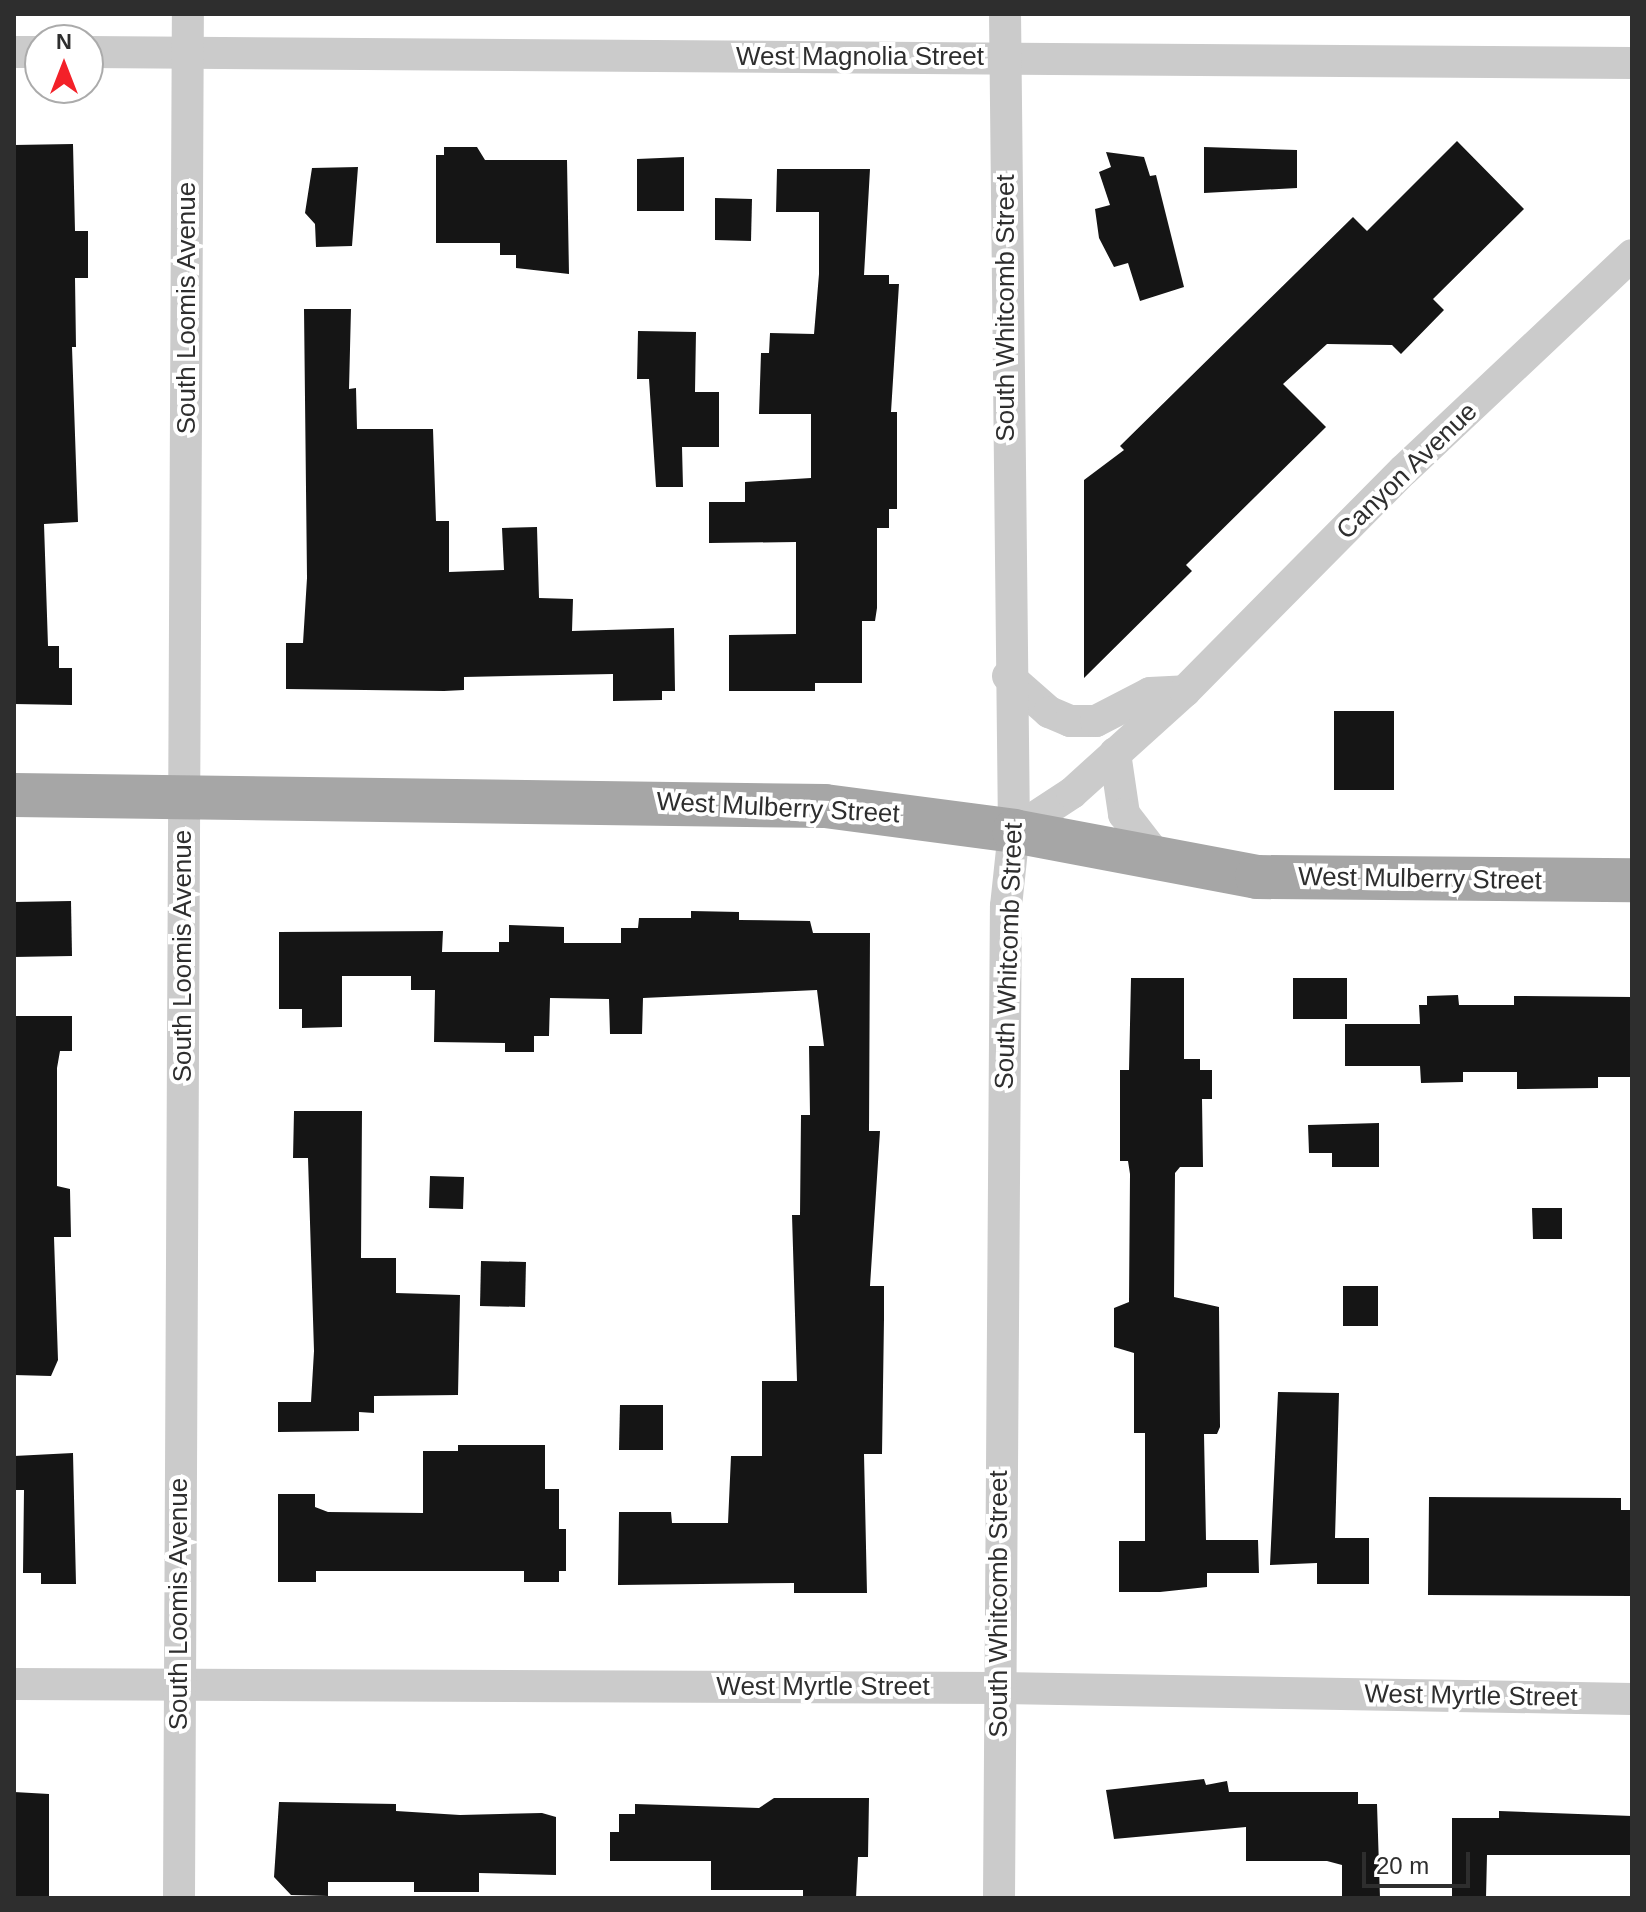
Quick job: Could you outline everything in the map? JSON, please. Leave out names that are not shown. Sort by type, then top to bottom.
[{"type":"main road","name":"West Mulberry Street","points":[[14,795],[825,806],[1014,831],[1161,862],[1257,877],[1632,880]]},
{"type":"street","name":"South Loomis Avenue","points":[[179,1898],[188,14]]},
{"type":"street","name":"South Whitcomb Street","points":[[999,1898],[998,1688],[1006,906],[1014,831],[1008,676],[1005,14]]},
{"type":"street","name":"West Magnolia Street","points":[[104,52],[1632,63]]},
{"type":"street","name":"Canyon Avenue","points":[[1014,831],[1072,793],[1185,691],[1404,470],[1632,255]]},
{"type":"street","points":[[1008,676],[1049,712],[1070,721],[1096,721],[1150,693],[1185,691]]},
{"type":"street","points":[[1115,753],[1124,814],[1161,862]]},
{"type":"street","name":"West Myrtle Street","points":[[14,1684],[998,1688],[1632,1699]]},
{"type":"building","points":[[1457,141],[1524,209],[1433,299],[1444,310],[1401,354],[1392,345],[1327,344],[1283,384],[1326,427],[1186,565],[1192,571],[1084,678],[1084,480],[1124,450],[1120,446],[1353,217],[1367,231]]},
{"type":"building","points":[[73,144],[75,231],[88,231],[88,278],[75,278],[76,347],[72,347],[78,522],[44,524],[48,646],[59,646],[59,668],[72,668],[72,705],[14,704],[14,145]]},
{"type":"building","points":[[444,147],[477,147],[485,160],[567,160],[569,274],[516,268],[516,255],[500,255],[500,243],[436,243],[436,155],[444,155]]},
{"type":"building","points":[[1204,147],[1297,150],[1297,188],[1204,193]]},
{"type":"building","points":[[1106,152],[1144,157],[1150,176],[1156,175],[1184,287],[1140,301],[1128,263],[1114,267],[1099,238],[1095,209],[1110,205],[1099,172],[1111,167]]},
{"type":"building","points":[[684,157],[684,211],[637,211],[637,159]]},
{"type":"building","points":[[358,167],[352,246],[316,247],[315,224],[305,213],[312,168]]},
{"type":"building","points":[[777,169],[870,169],[864,275],[889,275],[889,284],[899,284],[891,412],[897,412],[897,509],[889,509],[889,528],[877,528],[877,608],[875,621],[862,621],[862,683],[815,683],[815,691],[729,691],[729,635],[796,634],[796,542],[709,543],[709,502],[745,502],[745,482],[811,478],[811,414],[759,414],[761,353],[769,353],[770,333],[814,334],[819,274],[819,212],[776,212]]},
{"type":"building","points":[[715,198],[752,199],[751,241],[715,240]]},
{"type":"building","points":[[304,309],[351,309],[349,389],[356,388],[357,429],[433,429],[436,521],[449,521],[449,572],[504,570],[502,528],[537,527],[539,598],[573,599],[572,631],[674,628],[675,691],[662,691],[662,700],[613,701],[613,674],[464,677],[464,690],[444,691],[286,689],[286,643],[303,643],[307,578]]},
{"type":"building","points":[[638,331],[696,332],[695,392],[719,392],[719,447],[682,447],[683,487],[656,487],[649,379],[637,379]]},
{"type":"building","points":[[1334,711],[1394,711],[1394,790],[1334,790]]},
{"type":"building","points":[[71,901],[72,956],[14,957],[14,902]]},
{"type":"building","points":[[691,911],[739,912],[739,920],[810,921],[813,933],[870,933],[869,1131],[880,1131],[870,1286],[884,1286],[884,1319],[882,1454],[864,1454],[867,1593],[794,1593],[794,1583],[618,1585],[619,1512],[671,1512],[672,1523],[728,1523],[731,1456],[762,1456],[762,1381],[797,1381],[792,1215],[800,1215],[801,1115],[810,1115],[809,1046],[824,1046],[817,990],[643,998],[642,1034],[610,1034],[609,999],[550,998],[549,1036],[534,1036],[534,1052],[505,1052],[505,1043],[434,1042],[435,990],[411,990],[411,976],[342,976],[342,1027],[302,1028],[302,1009],[279,1009],[279,932],[443,931],[442,952],[499,952],[499,942],[509,942],[509,925],[564,927],[564,943],[621,943],[621,928],[638,928],[639,918],[691,918]]},
{"type":"building","points":[[1131,978],[1184,978],[1184,1059],[1200,1059],[1200,1070],[1212,1070],[1212,1099],[1202,1099],[1203,1167],[1180,1167],[1175,1173],[1174,1297],[1219,1307],[1220,1427],[1217,1434],[1204,1434],[1206,1540],[1258,1540],[1259,1573],[1207,1573],[1207,1587],[1160,1592],[1119,1592],[1119,1541],[1145,1541],[1145,1433],[1134,1433],[1134,1353],[1114,1347],[1114,1308],[1129,1302],[1130,1174],[1128,1161],[1120,1161],[1120,1070],[1129,1070]]},
{"type":"building","points":[[1293,978],[1347,978],[1347,1019],[1293,1019]]},
{"type":"building","points":[[1458,995],[1459,1005],[1514,1005],[1514,996],[1632,997],[1632,1077],[1598,1077],[1598,1088],[1517,1089],[1517,1072],[1463,1072],[1463,1082],[1421,1083],[1420,1066],[1345,1066],[1345,1024],[1420,1024],[1419,1005],[1427,1005],[1427,996]]},
{"type":"building","points":[[14,1016],[72,1016],[72,1051],[60,1051],[57,1068],[57,1186],[70,1189],[71,1237],[54,1237],[58,1360],[51,1376],[14,1375]]},
{"type":"building","points":[[294,1111],[362,1111],[361,1258],[396,1258],[396,1293],[460,1295],[458,1395],[374,1396],[374,1413],[359,1412],[359,1431],[278,1432],[278,1402],[311,1402],[314,1351],[308,1158],[293,1158]]},
{"type":"building","points":[[1379,1123],[1379,1167],[1332,1167],[1332,1153],[1309,1153],[1308,1125]]},
{"type":"building","points":[[430,1176],[464,1177],[463,1209],[429,1208]]},
{"type":"building","points":[[1532,1208],[1562,1208],[1562,1239],[1533,1239]]},
{"type":"building","points":[[481,1261],[526,1262],[525,1307],[480,1306]]},
{"type":"building","points":[[1343,1286],[1378,1286],[1378,1326],[1343,1326]]},
{"type":"building","points":[[1278,1392],[1339,1393],[1335,1538],[1369,1538],[1369,1584],[1317,1584],[1317,1563],[1270,1565]]},
{"type":"building","points":[[620,1405],[663,1405],[663,1450],[619,1450]]},
{"type":"building","points":[[458,1445],[545,1445],[545,1489],[559,1489],[559,1529],[566,1529],[566,1571],[559,1571],[559,1582],[524,1582],[524,1571],[316,1571],[316,1582],[278,1582],[278,1494],[315,1494],[315,1507],[328,1512],[423,1513],[423,1451],[458,1451]]},
{"type":"building","points":[[73,1453],[76,1584],[41,1584],[41,1573],[23,1573],[24,1490],[14,1490],[14,1456]]},
{"type":"building","points":[[1429,1497],[1621,1498],[1621,1510],[1632,1510],[1632,1596],[1428,1595]]},
{"type":"building","points":[[1204,1779],[1206,1785],[1227,1781],[1229,1792],[1358,1792],[1358,1804],[1377,1804],[1380,1898],[1342,1898],[1342,1865],[1327,1861],[1246,1861],[1246,1827],[1114,1839],[1106,1790]]},
{"type":"building","points":[[14,1792],[49,1794],[49,1898],[14,1898]]},
{"type":"building","points":[[774,1798],[869,1798],[868,1857],[858,1857],[856,1898],[803,1898],[803,1890],[711,1890],[711,1861],[610,1861],[610,1832],[619,1832],[619,1814],[635,1814],[635,1804],[759,1808]]},
{"type":"building","points":[[279,1802],[396,1804],[396,1811],[460,1815],[542,1813],[556,1817],[556,1875],[479,1873],[479,1892],[414,1892],[414,1882],[328,1882],[328,1896],[291,1895],[274,1877]]},
{"type":"building","points":[[1499,1811],[1632,1816],[1632,1855],[1487,1855],[1486,1898],[1452,1898],[1452,1818],[1499,1818]]}]
